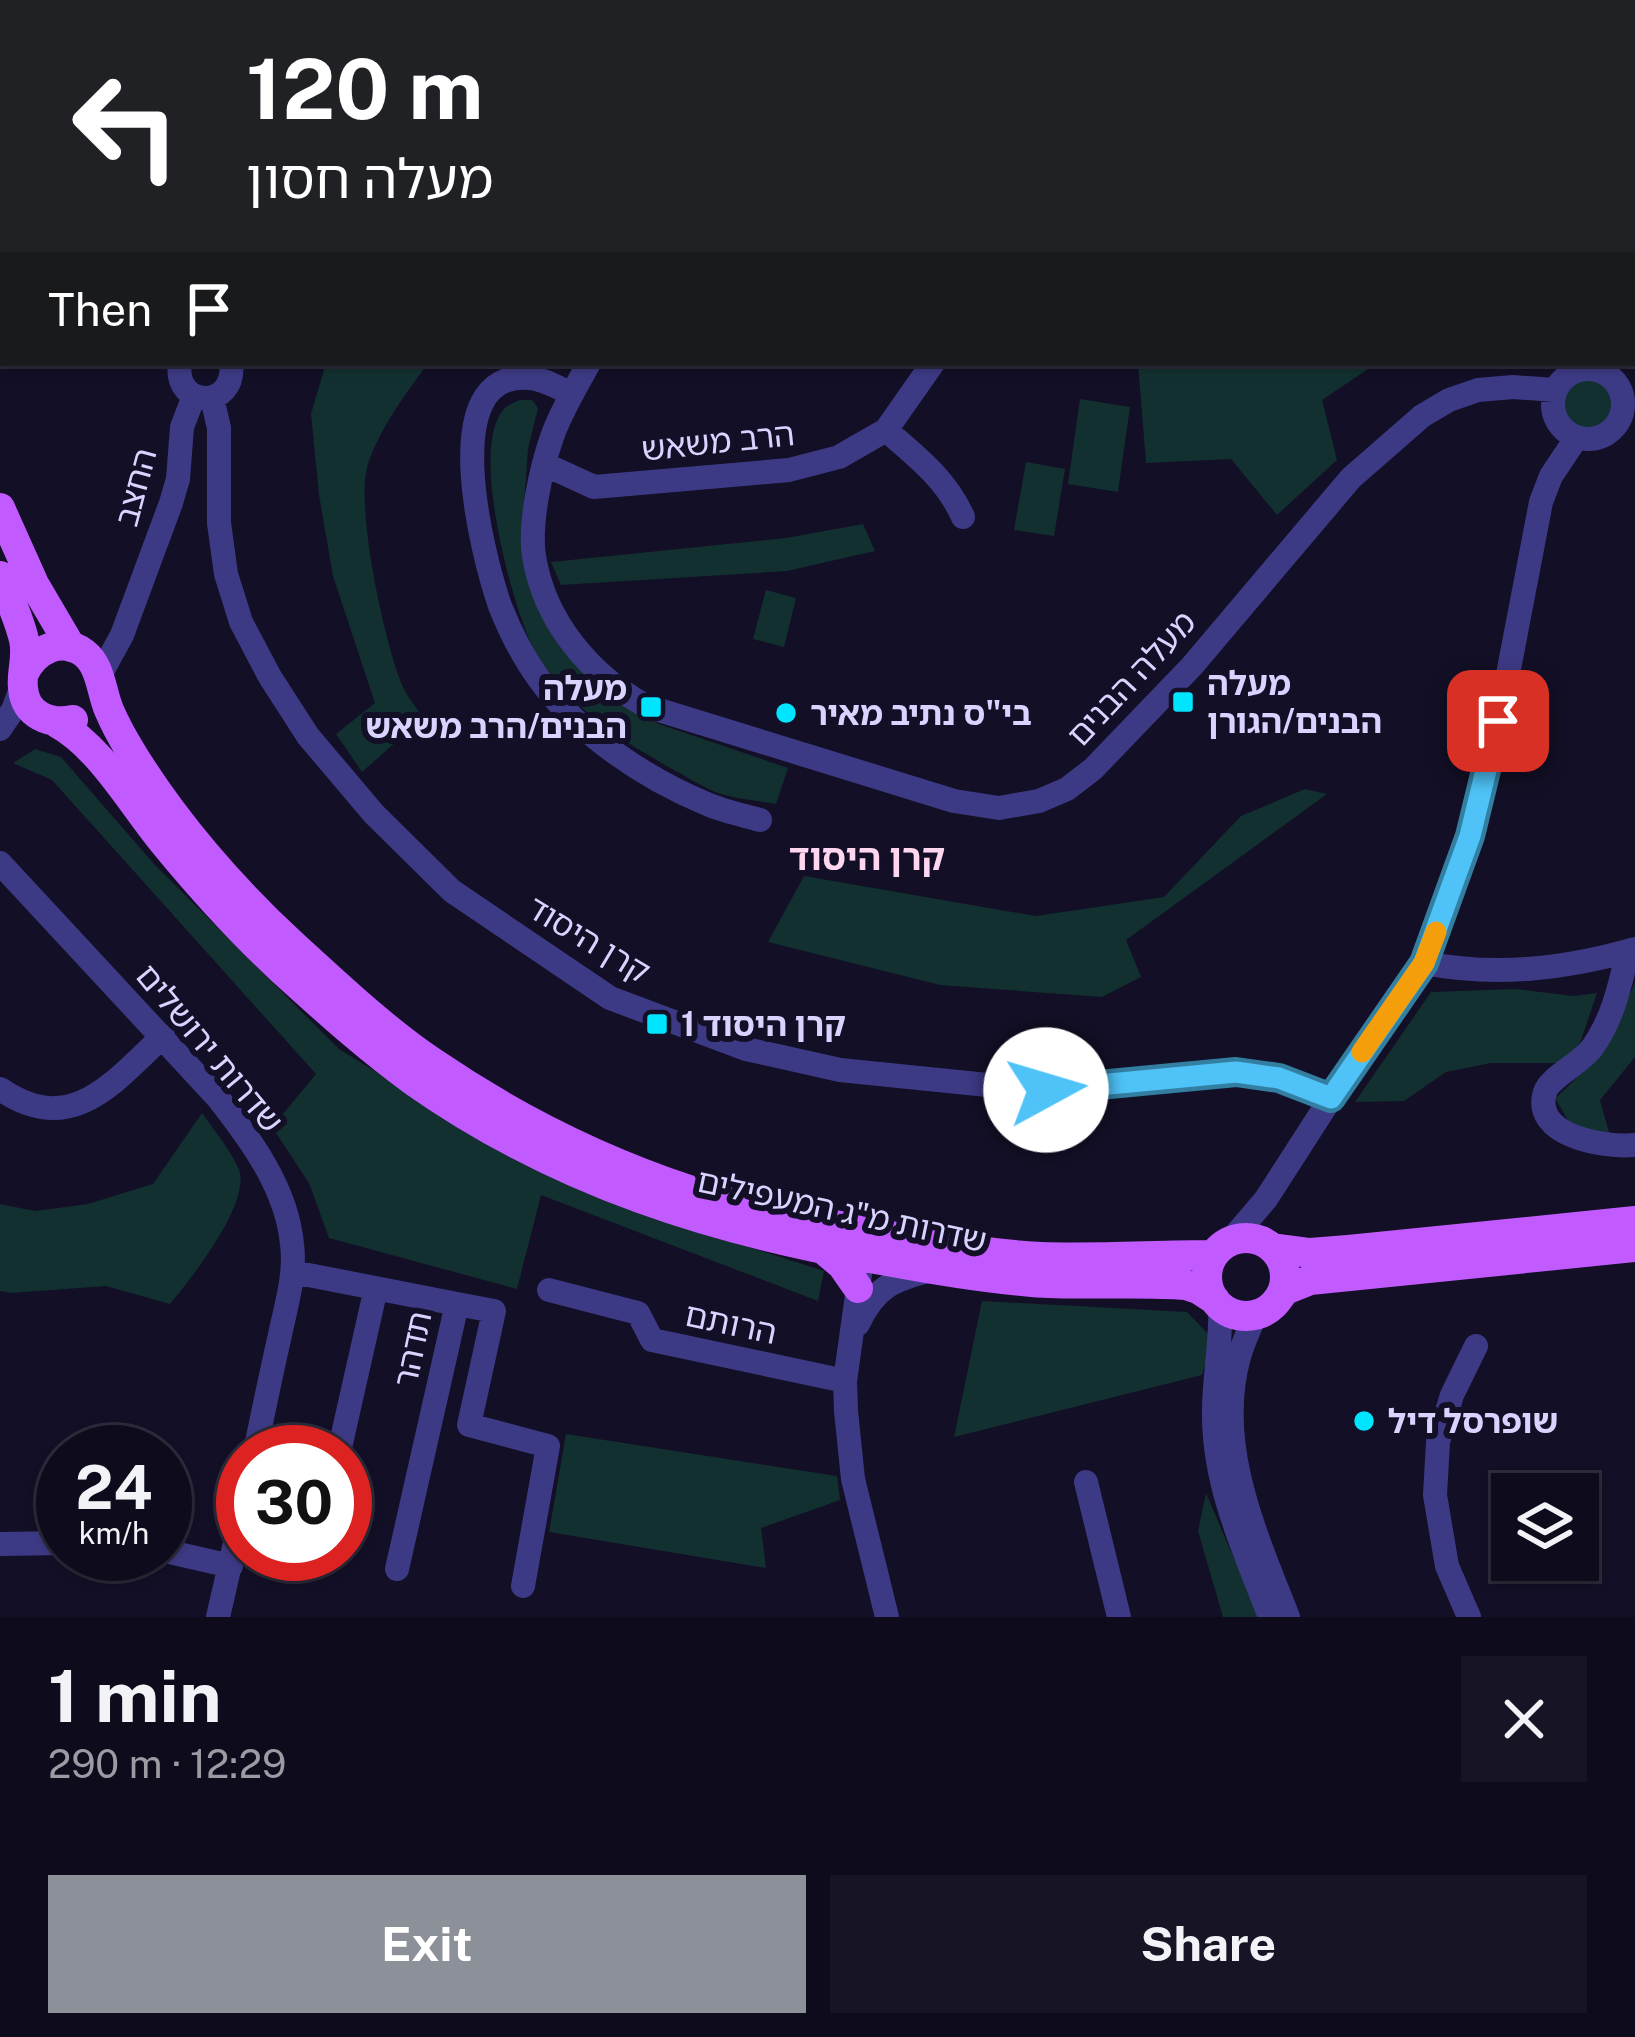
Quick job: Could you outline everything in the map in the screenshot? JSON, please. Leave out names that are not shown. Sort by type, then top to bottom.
[{"type":"main road","points":[[0,508],[34,584],[75,648],[92,661],[100,681],[98,697],[82,717],[51,721],[29,706],[23,679],[24,636],[0,576]]},
{"type":"main road","points":[[23,679],[29,662],[48,648],[75,648]]},
{"type":"main road","name":"שדרות מ\"ג המעפילים","points":[[100,681],[118,728],[150,782],[248,900],[362,1008],[432,1062],[514,1112],[648,1175],[742,1205],[890,1236],[1035,1256],[1222,1248]]},
{"type":"main road","name":"שדרות מ\"ג המעפילים","points":[[51,721],[70,730],[86,746],[255,944],[346,1028],[418,1083],[501,1134],[592,1180],[687,1216],[823,1250],[1034,1282],[1186,1285],[1217,1303]]},
{"type":"main road","points":[[1635,1221],[1310,1253],[1243,1238],[1222,1248],[1209,1264],[1208,1283],[1217,1303],[1237,1314],[1266,1309],[1285,1290],[1310,1280],[1635,1246]]},
{"type":"main road","points":[[1266,1309],[1285,1281],[1284,1269],[1269,1245]]},
{"type":"main road","points":[[823,1250],[842,1265],[858,1288]]},
{"type":"street","name":"קרן היסוד","points":[[179,366],[181,383],[203,397],[219,428],[219,523],[226,574],[242,622],[308,736],[374,814],[452,892],[610,998],[746,1049],[841,1070],[1046,1090],[1236,1072],[1279,1078],[1331,1098]]},
{"type":"street","name":"החצב","points":[[100,681],[138,594],[178,479],[182,427],[203,397],[228,387],[231,366]]},
{"type":"street","name":"מעלה הבנים","points":[[587,366],[544,464],[533,552],[555,616],[599,674],[646,706],[954,801],[999,808],[1039,801],[1093,770],[1192,665],[1351,478],[1422,416],[1478,390],[1555,390]]},
{"type":"street","name":"הרב משאש","points":[[544,464],[594,487],[789,470],[839,458],[886,430],[931,366]]},
{"type":"street","points":[[1607,367],[1628,418],[1598,438],[1577,437],[1558,423],[1552,401],[1555,390],[1570,373],[1607,367]]},
{"type":"street","points":[[572,394],[543,380],[507,379],[484,397],[475,416],[472,436],[480,524],[500,604],[515,640],[539,679],[600,741],[710,806],[760,820]]},
{"type":"street","points":[[886,430],[935,472],[953,494],[963,518]]},
{"type":"street","points":[[1222,1248],[1272,1190],[1424,963],[1470,836],[1541,502],[1551,476],[1577,437]]},
{"type":"street","name":"החצב","points":[[75,648],[117,627],[138,594]]},
{"type":"street","points":[[0,731],[23,679]]},
{"type":"street","points":[[0,731],[51,721]]},
{"type":"street","name":"שדרות ירושלים","points":[[0,863],[164,1036],[218,1098],[266,1166],[284,1206],[293,1272],[261,1425]]},
{"type":"street","points":[[1424,963],[1459,970],[1530,971],[1632,950]]},
{"type":"street","points":[[1632,950],[1606,1025],[1590,1051],[1550,1082],[1543,1108],[1552,1125],[1571,1136],[1599,1144],[1635,1145]]},
{"type":"street","points":[[0,1090],[33,1106],[62,1110],[110,1086],[164,1036]]},
{"type":"street","points":[[1269,1245],[1267,1211],[1272,1190]]},
{"type":"street","points":[[887,1617],[854,1479],[845,1381],[866,1258],[890,1236]]},
{"type":"street","points":[[854,1331],[875,1294],[907,1276],[934,1269]]},
{"type":"street","name":"תדהר","points":[[293,1272],[457,1304],[397,1569]]},
{"type":"street","points":[[345,1425],[376,1288]]},
{"type":"street","name":"הרותם","points":[[548,1290],[638,1312],[652,1340],[845,1381]]},
{"type":"street","points":[[1217,1303],[1221,1335],[1214,1419],[1219,1473],[1270,1617]]},
{"type":"street","points":[[457,1304],[494,1311],[469,1425],[548,1446],[523,1586]]},
{"type":"street","points":[[1266,1309],[1238,1358],[1233,1420],[1239,1483],[1288,1617]]},
{"type":"street","points":[[1469,1617],[1447,1566],[1435,1495],[1438,1442],[1452,1395],[1477,1346]]},
{"type":"street","points":[[1086,1482],[1119,1617]]},
{"type":"street","points":[[0,1544],[36,1543]]},
{"type":"street","points":[[218,1617],[227,1581]]},
{"type":"green space","points":[[325,366],[426,366],[377,441],[365,488],[369,545],[388,641],[403,687],[423,718],[362,772],[336,734],[375,703],[333,576],[311,414]]},
{"type":"green space","points":[[1138,366],[1373,366],[1322,400],[1337,460],[1277,515],[1231,459],[1146,463]]},
{"type":"green space","points":[[1588,374],[1609,383],[1618,404],[1609,425],[1588,434],[1567,425],[1558,404],[1567,383]]},
{"type":"green space","points":[[1080,399],[1130,407],[1118,492],[1068,484]]},
{"type":"green space","points":[[520,400],[532,400],[538,408],[528,449],[524,506],[578,666],[607,696],[659,724],[788,768],[776,804],[713,791],[633,746],[585,710],[539,657],[513,592],[492,488],[494,428],[504,409]]},
{"type":"green space","points":[[1026,462],[1065,469],[1054,536],[1014,530]]},
{"type":"green space","points":[[863,524],[875,551],[787,571],[561,585],[551,562],[786,538]]},
{"type":"green space","points":[[766,590],[796,598],[784,647],[753,639]]},
{"type":"green space","points":[[35,749],[61,757],[155,865],[339,1049],[484,1138],[682,1226],[824,1271],[818,1301],[541,1195],[517,1289],[329,1238],[309,1183],[272,1127],[316,1074],[52,780],[13,763]]},
{"type":"green space","points":[[1305,789],[1327,794],[1126,940],[1141,977],[1102,997],[940,985],[768,942],[804,876],[1036,916],[1164,897],[1241,816]]},
{"type":"green space","points":[[1635,983],[1635,1057],[1600,1100],[1610,1136],[1570,1124],[1555,1098],[1602,1046]]},
{"type":"green space","points":[[1515,989],[1573,996],[1597,993],[1580,1043],[1562,1063],[1491,1063],[1446,1072],[1404,1101],[1355,1102],[1431,992]]},
{"type":"green space","points":[[202,1113],[236,1163],[240,1184],[217,1240],[170,1304],[106,1286],[0,1291],[0,1204],[35,1211],[88,1204],[153,1184]]},
{"type":"green space","points":[[982,1301],[1187,1312],[1213,1339],[1202,1375],[954,1437]]},
{"type":"green space","points":[[566,1434],[837,1476],[840,1500],[761,1528],[766,1568],[549,1532]]},
{"type":"green space","points":[[1206,1493],[1259,1617],[1223,1617],[1198,1531]]},
{"type":"slow traffic","points":[[1362,1052],[1424,963],[1436,932]]},
{"type":"place","name":"מעלה הבנים/הגורן","points":[[1183,702]]},
{"type":"place","name":"מעלה הבנים/הרב משאש","points":[[651,707]]},
{"type":"place","name":"בי\"ס נתיב מאיר","points":[[786,713]]},
{"type":"place","name":"קרן היסוד 1","points":[[657,1024]]},
{"type":"place","name":"שופרסל דיל","points":[[1364,1421]]},
{"type":"district","name":"קרן היסוד","points":[[867,857]]},
{"type":"route","points":[[1046,1090],[1236,1072],[1279,1078],[1331,1098],[1424,963],[1470,836],[1498,721]]}]
